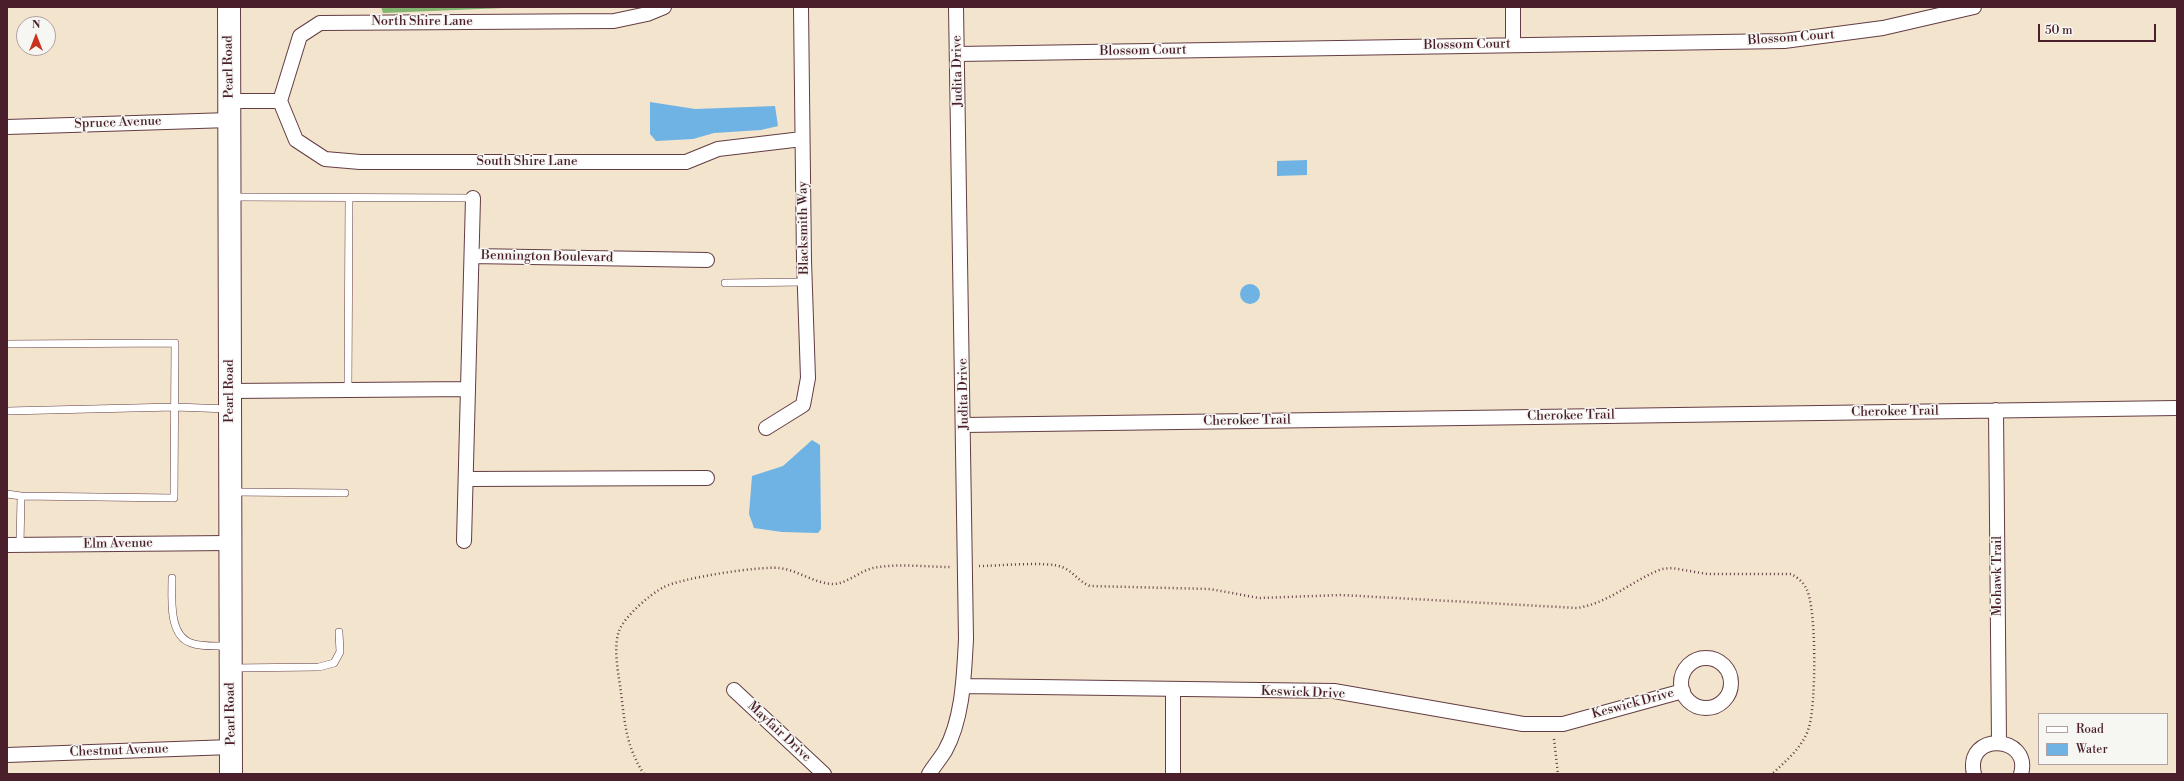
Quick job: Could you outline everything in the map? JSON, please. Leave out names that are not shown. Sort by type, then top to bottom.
[{"type":"main road","name":"Pearl Road","points":[[228,7],[230,111],[229,543],[231,774]]},
{"type":"street","name":"North Shire Lane","points":[[280,101],[300,36],[320,23],[614,21],[664,7]]},
{"type":"street","name":"Blacksmith Way","points":[[766,428],[803,405],[808,378],[802,139],[801,7]]},
{"type":"street","name":"Judita Drive","points":[[929,774],[945,750],[956,721],[964,686],[966,639],[964,566],[964,425],[956,7]]},
{"type":"street","points":[[1513,7],[1513,44]]},
{"type":"street","name":"Blossom Court","points":[[958,54],[1513,44],[1784,41],[1883,28],[1974,7]]},
{"type":"street","points":[[230,111],[280,101]]},
{"type":"street","name":"South Shire Lane","points":[[280,101],[296,140],[324,159],[360,162],[686,162],[718,149],[754,143],[802,139]]},
{"type":"street","name":"Spruce Avenue","points":[[7,127],[230,111]]},
{"type":"street","points":[[472,256],[473,198]]},
{"type":"street","name":"Bennington Boulevard","points":[[464,541],[472,256],[707,260]]},
{"type":"street","points":[[230,400],[348,390],[468,389]]},
{"type":"street","name":"Cherokee Trail","points":[[964,425],[2177,408]]},
{"type":"street","name":"Mohawk Trail","points":[[1996,410],[1999,742]]},
{"type":"street","points":[[466,479],[707,478]]},
{"type":"street","name":"Elm Avenue","points":[[14,545],[229,543]]},
{"type":"street","name":"Keswick Drive","points":[[964,686],[1334,691],[1523,724],[1563,724],[1683,691]]},
{"type":"street","name":"Mayfair Drive","points":[[734,690],[824,774]]},
{"type":"street","points":[[1173,690],[1173,774]]},
{"type":"street","points":[[1974,774],[1974,760],[1977,753],[1991,743],[1999,742],[2007,744],[2019,754],[2022,762],[2021,774]]},
{"type":"street","name":"Chestnut Avenue","points":[[7,755],[231,747]]},
{"type":"lane","points":[[230,197],[473,198]]},
{"type":"lane","points":[[348,198],[348,390]]},
{"type":"lane","points":[[725,283],[805,282]]},
{"type":"lane","points":[[7,344],[175,343],[174,498],[21,496],[7,494]]},
{"type":"lane","points":[[7,410],[175,407],[230,400]]},
{"type":"lane","points":[[229,492],[345,494]]},
{"type":"lane","points":[[14,545],[21,496]]},
{"type":"lane","points":[[172,578],[172,599],[175,625],[183,639],[191,644],[230,646]]},
{"type":"lane","points":[[230,668],[319,667],[334,663],[340,652],[339,632]]},
{"type":"path","points":[[644,774],[634,758],[626,730],[617,664],[619,631],[626,619],[645,600],[664,587],[683,580],[762,568],[781,568],[817,581],[837,584],[867,570],[883,566],[1052,565],[1061,566],[1068,570],[1082,583],[1090,586],[1210,589],[1259,598],[1341,595],[1577,608],[1593,606],[1606,600],[1652,572],[1662,569],[1672,568],[1707,574],[1791,574],[1797,577],[1806,588],[1810,599],[1813,619],[1810,727],[1802,742],[1772,774]]},
{"type":"path","points":[[1552,724],[1558,774]]},
{"type":"green space","points":[[381,7],[528,7],[383,13]]},
{"type":"water","points":[[650,102],[695,109],[775,106],[778,126],[761,130],[714,133],[693,139],[656,141],[650,134]]},
{"type":"water","points":[[1307,160],[1307,175],[1277,176],[1277,161]]},
{"type":"water","points":[[1246,284],[1254,284],[1260,290],[1260,298],[1254,304],[1246,304],[1240,298],[1240,290]]},
{"type":"water","points":[[812,440],[820,445],[821,529],[818,533],[782,532],[754,528],[749,514],[752,476],[783,466]]}]
